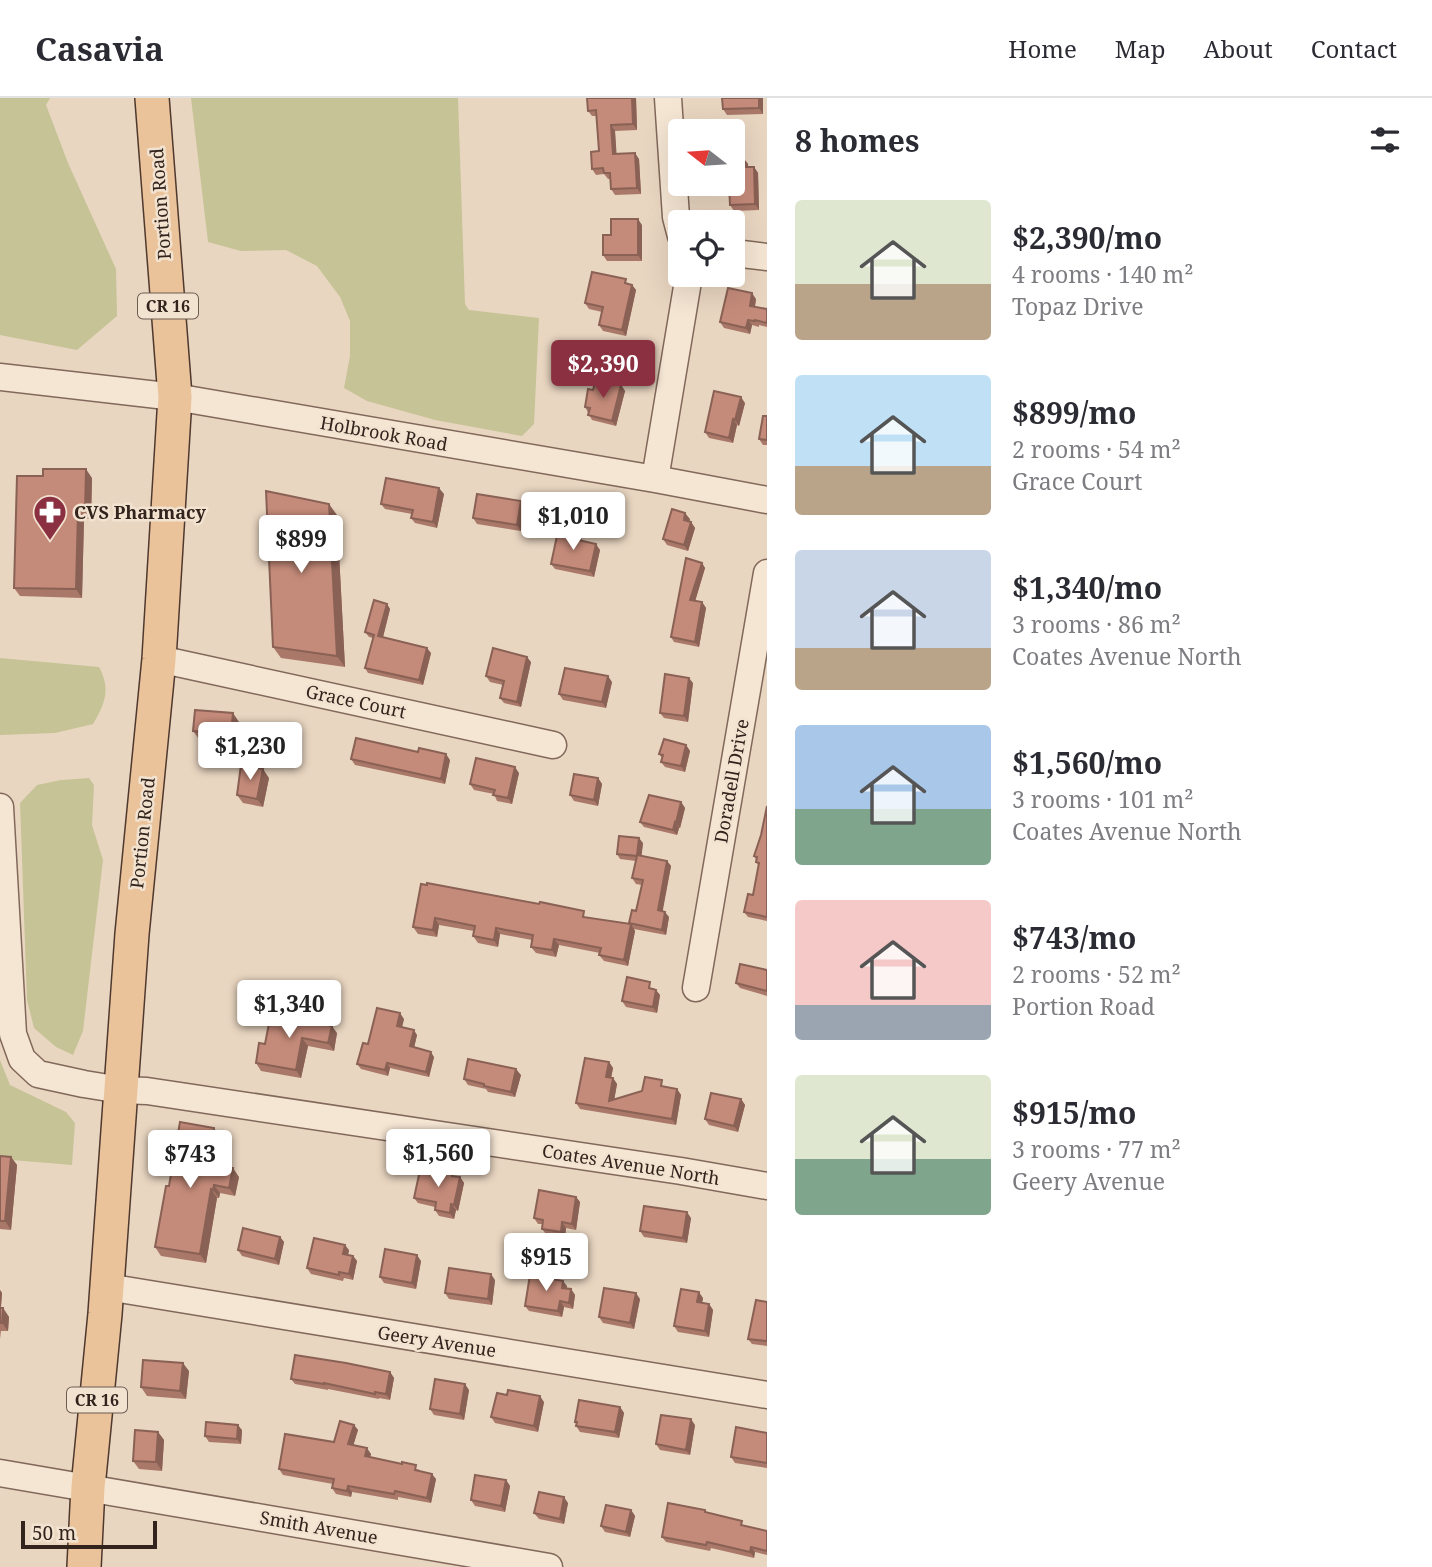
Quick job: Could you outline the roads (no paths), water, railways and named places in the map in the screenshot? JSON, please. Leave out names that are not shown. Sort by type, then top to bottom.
[{"type":"main road","name":"Portion Road","points":[[84,1567],[132,934],[159,659],[175,397],[152,98]]},
{"type":"street","points":[[668,98],[676,210]]},
{"type":"street","points":[[745,254],[767,257]]},
{"type":"street","points":[[655,479],[687,287]]},
{"type":"street","name":"Holbrook Road","points":[[0,377],[175,397],[767,500]]},
{"type":"street","name":"Doradell Drive","points":[[696,988],[767,573]]},
{"type":"street","name":"Grace Court","points":[[159,659],[553,745]]},
{"type":"street","name":"Coates Avenue North","points":[[0,807],[13,1034],[22,1059],[37,1074],[121,1090],[147,1091],[767,1186]]},
{"type":"street","name":"Geery Avenue","points":[[107,1287],[767,1395]]},
{"type":"street","name":"Smith Avenue","points":[[0,1472],[549,1567]]},
{"type":"place","name":"CVS Pharmacy","points":[[50,542]]}]
